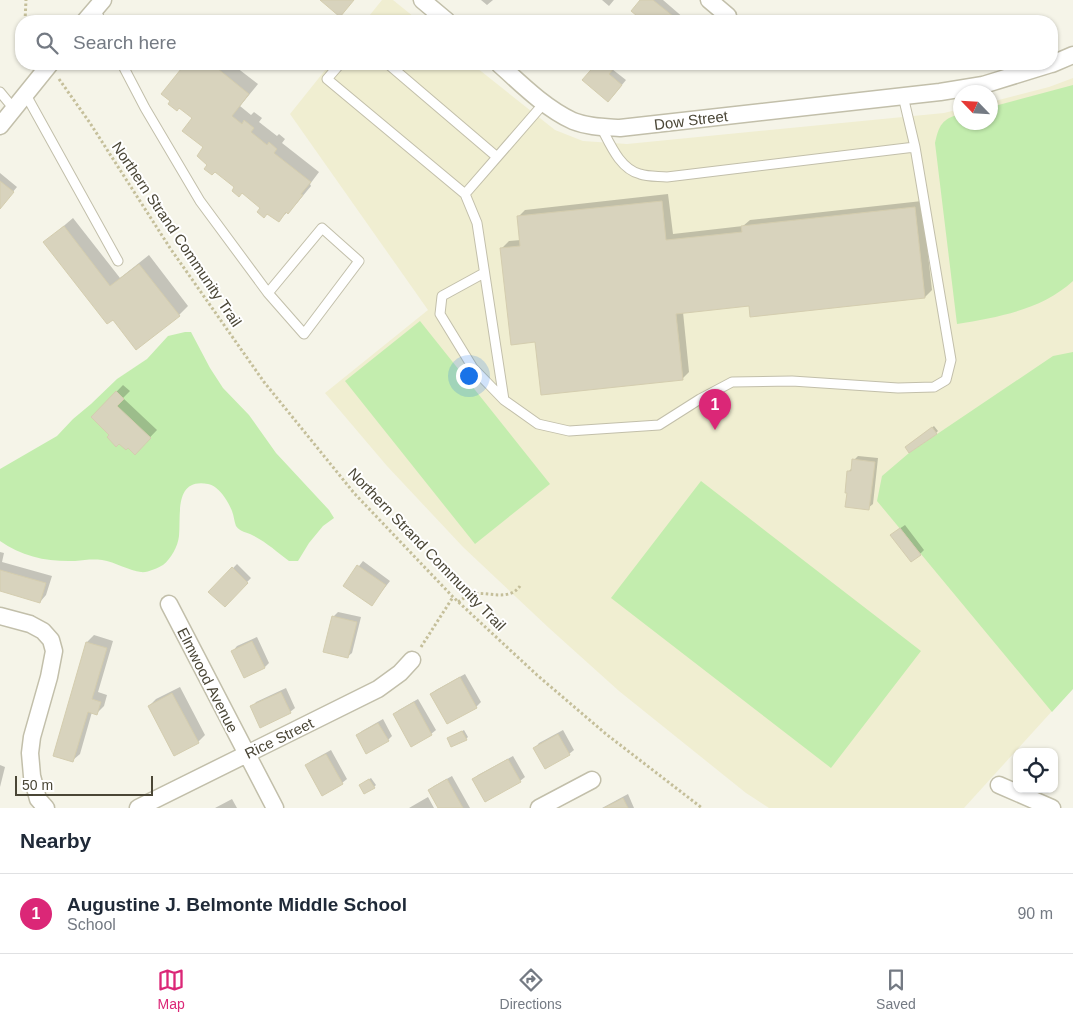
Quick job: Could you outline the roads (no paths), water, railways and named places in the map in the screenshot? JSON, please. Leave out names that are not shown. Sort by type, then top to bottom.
[{"type":"street","points":[[422,0],[440,15]]},
{"type":"street","points":[[709,0],[727,15]]},
{"type":"street","name":"Dow Street","points":[[1058,61],[1073,55]]},
{"type":"street","points":[[0,126],[45,70]]},
{"type":"street","name":"Dow Street","points":[[506,70],[544,102],[574,121],[601,127],[638,127],[983,85],[1032,70]]},
{"type":"street","name":"Elmwood Avenue","points":[[169,604],[275,808]]},
{"type":"street","points":[[0,616],[30,624],[43,631],[51,640],[54,651],[51,670],[32,737],[30,753],[32,776],[38,799],[46,808]]},
{"type":"street","name":"Rice Street","points":[[138,808],[378,689],[400,673],[412,660]]},
{"type":"street","points":[[539,808],[592,780]]},
{"type":"street","points":[[999,785],[1052,808]]},
{"type":"lane","points":[[125,70],[144,108],[200,201],[268,293],[304,334],[359,261],[322,228],[268,293]]},
{"type":"lane","points":[[335,70],[327,79],[465,194],[477,223],[504,400]]},
{"type":"lane","points":[[395,70],[497,157]]},
{"type":"lane","points":[[0,92],[14,109]]},
{"type":"lane","points":[[26,95],[118,261]]},
{"type":"lane","points":[[484,273],[442,296],[440,314],[473,368],[504,400],[538,424],[569,431],[659,425],[700,399],[732,382],[792,381],[898,388],[934,387],[946,380],[951,360],[915,148],[904,96]]},
{"type":"lane","points":[[465,194],[544,102]]},
{"type":"lane","points":[[601,127],[615,152],[627,167],[640,174],[668,177],[915,148]]},
{"type":"place","name":"Augustine J. Belmonte Middle School","points":[[715,430]]}]
